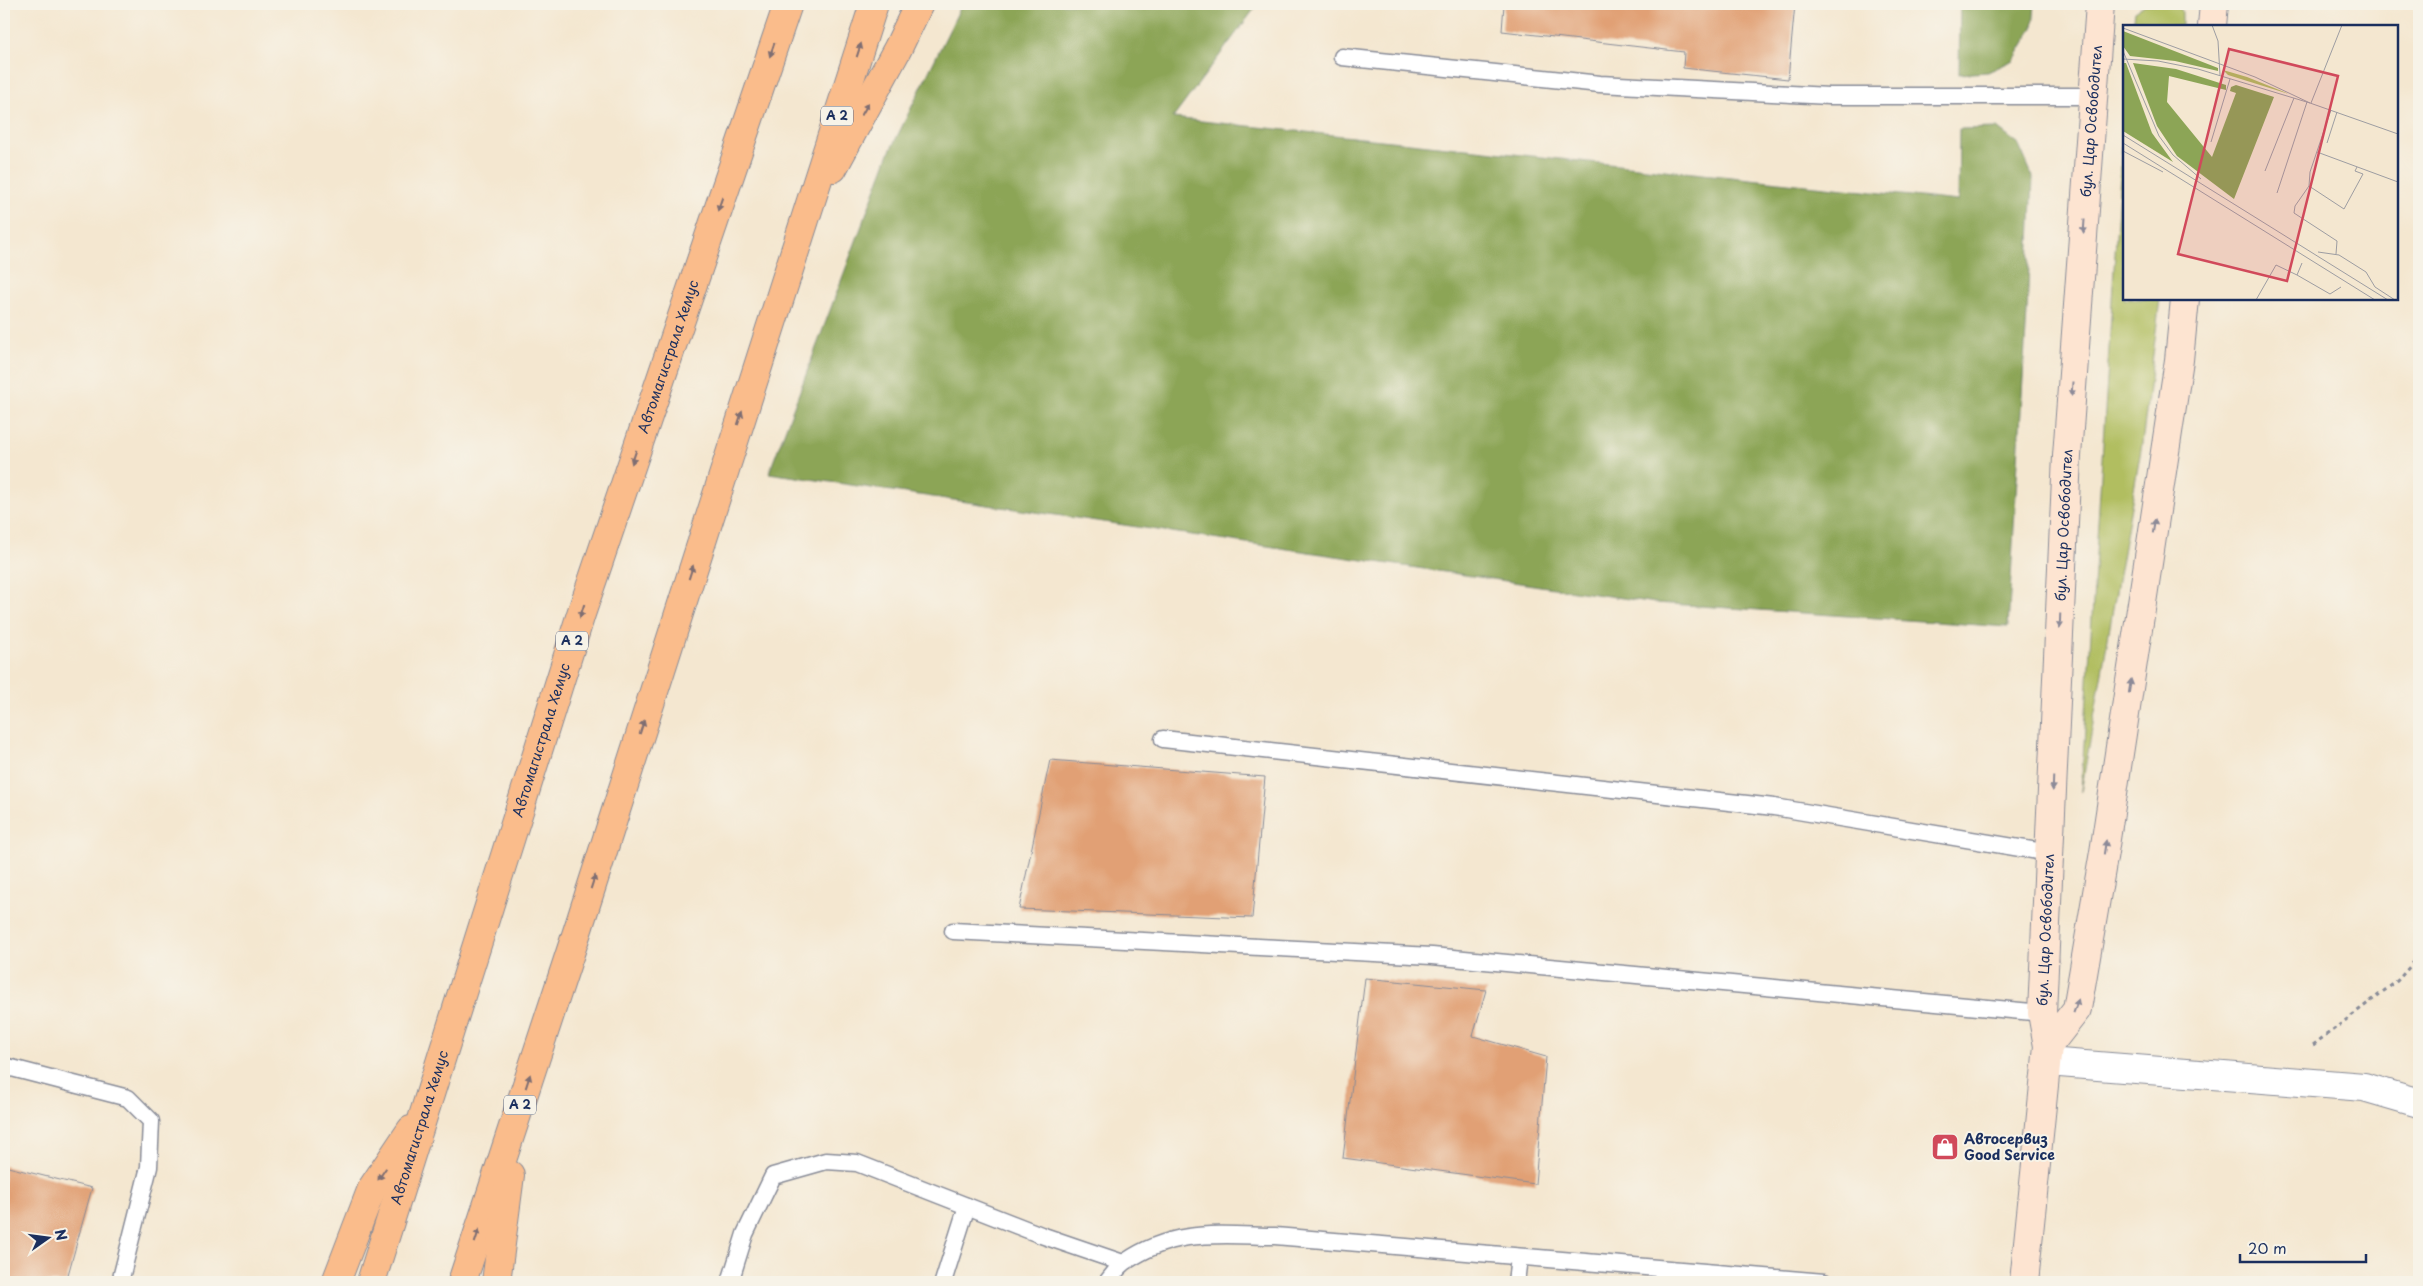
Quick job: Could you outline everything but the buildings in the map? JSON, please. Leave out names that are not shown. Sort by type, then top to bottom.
[{"type":"highway","name":"Автомагистрала Хемус","points":[[371,1282],[429,1104],[581,614],[788,4]]},
{"type":"highway","name":"A 2","points":[[462,1282],[874,4]]},
{"type":"highway","points":[[800,229],[898,48],[919,4]]},
{"type":"highway","points":[[336,1282],[372,1188],[429,1104]]},
{"type":"highway","points":[[496,1282],[517,1113]]},
{"type":"main road","name":"бул. Цар Освободител","points":[[2024,1282],[2048,1054],[2042,1013],[2068,456],[2100,4]]},
{"type":"main road","points":[[2212,25],[2214,4]]},
{"type":"main road","points":[[2048,1054],[2077,1009],[2104,852],[2178,370],[2185,300]]},
{"type":"street","points":[[2048,1054],[2364,1086],[2419,1103]]},
{"type":"lane","points":[[1342,57],[1600,84],[1829,96],[2093,96]]},
{"type":"lane","points":[[1163,740],[1774,807],[2050,853]]},
{"type":"lane","points":[[953,932],[1432,956],[2042,1013]]},
{"type":"lane","points":[[4,1066],[128,1098],[151,1122],[149,1167],[120,1282]]},
{"type":"lane","points":[[730,1282],[745,1234],[773,1176],[826,1160],[857,1163],[1041,1235],[1123,1263]]},
{"type":"lane","points":[[943,1282],[967,1206]]},
{"type":"lane","points":[[1106,1282],[1123,1263],[1168,1240],[1201,1234],[1275,1236],[1519,1258],[1628,1264],[1824,1282]]},
{"type":"lane","points":[[1516,1282],[1519,1258]]},
{"type":"path","points":[[2306,1046],[2316,1044],[2397,981],[2419,956]]},
{"type":"green space","points":[[962,4],[1258,4],[1173,118],[1958,201],[1959,129],[1997,128],[2019,145],[2033,177],[2008,627],[1656,603],[769,473],[889,153]]},
{"type":"green space","points":[[1960,4],[2035,4],[2033,28],[2014,60],[1988,72],[1959,74]]},
{"type":"green space","points":[[2146,4],[2178,4],[2182,13],[2182,25],[2133,25],[2135,11]]},
{"type":"green space","points":[[2123,126],[2123,300],[2160,300],[2142,444],[2081,792]]},
{"type":"place","name":"Автосервиз Good Service","points":[[1945,1147]]}]
